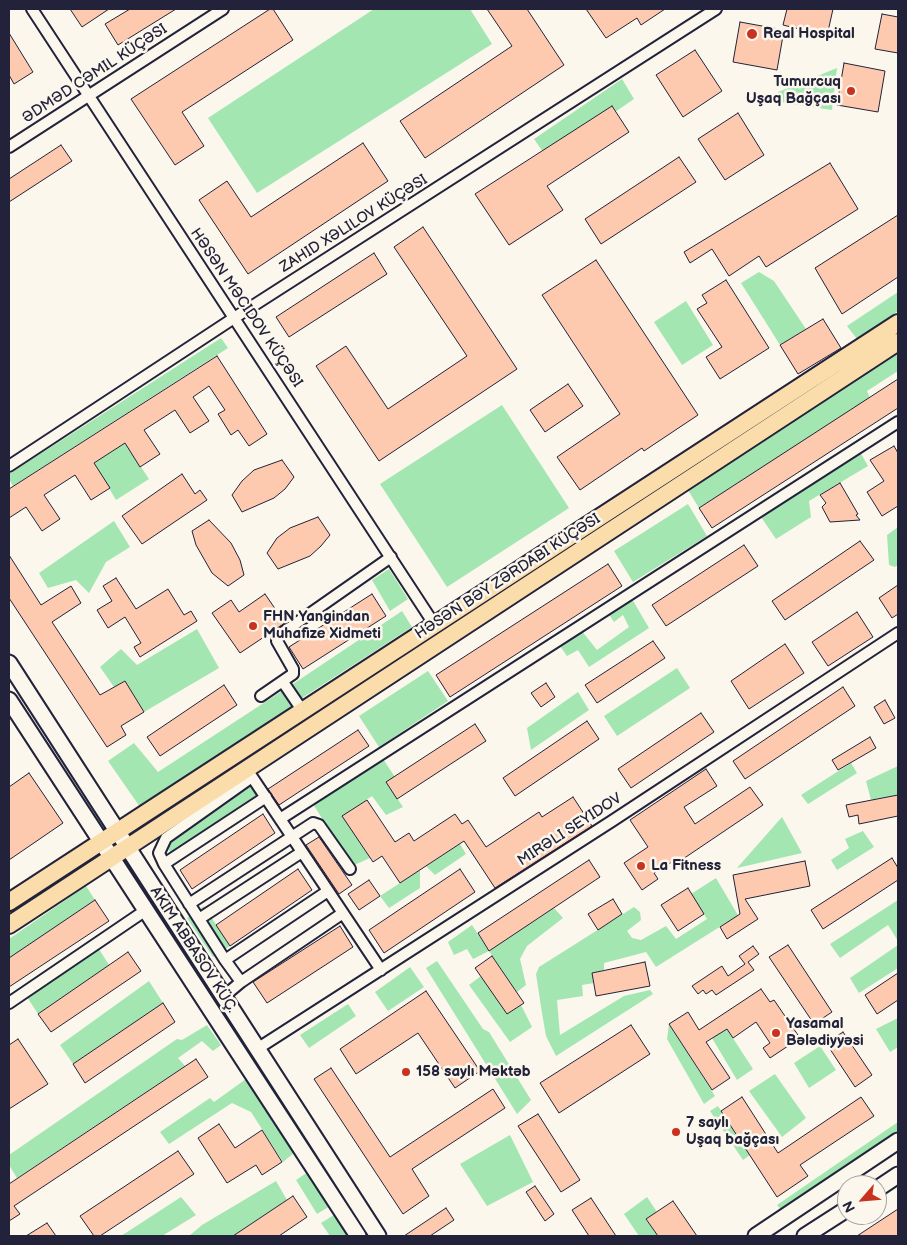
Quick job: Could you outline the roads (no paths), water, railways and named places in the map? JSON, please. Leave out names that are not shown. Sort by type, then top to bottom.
[{"type":"main road","name":"HƏSƏN BƏY ZƏRDABI KÜÇƏSI","points":[[101,841],[898,323]]},
{"type":"main road","name":"HƏSƏN BƏY ZƏRDABI KÜÇƏSI","points":[[112,857],[249,772],[898,342]]},
{"type":"main road","name":"AKIM ABBASOV KÜÇ.","points":[[9,663],[13,680],[117,830],[378,1236]]},
{"type":"main road","name":"AKIM ABBASOV KÜÇ.","points":[[9,700],[358,1236]]},
{"type":"main road","points":[[9,902],[101,841]]},
{"type":"main road","points":[[9,925],[112,857]]},
{"type":"main road","points":[[209,1007],[223,997]]},
{"type":"main road","points":[[756,1236],[898,1141]]},
{"type":"main road","points":[[887,1182],[898,1175]]},
{"type":"main road","points":[[805,1236],[837,1215]]},
{"type":"street","name":"HƏSƏN MƏCIDOV KÜÇƏSI","points":[[32,9],[88,97],[269,368],[434,624]]},
{"type":"street","name":"ƏDMƏD CƏMIL KÜÇƏSI","points":[[9,147],[223,9]]},
{"type":"street","name":"ZAHID XƏLILOV KÜÇƏSI","points":[[9,466],[234,318],[716,9]]},
{"type":"street","points":[[280,818],[898,422]]},
{"type":"street","points":[[262,696],[293,674],[293,669],[277,641],[278,636],[391,557]]},
{"type":"street","name":"MIRƏLI SEYIDOV","points":[[257,1049],[898,633]]},
{"type":"street","points":[[283,682],[302,710]]},
{"type":"street","points":[[241,982],[189,904],[159,853],[166,838],[249,772],[381,970]]},
{"type":"street","points":[[164,864],[266,797]]},
{"type":"street","points":[[189,904],[313,823],[319,825],[350,869]]},
{"type":"street","points":[[199,919],[302,852]]},
{"type":"street","points":[[225,960],[328,891]]},
{"type":"street","points":[[9,1003],[146,910]]},
{"type":"street","points":[[223,997],[241,982],[343,913]]},
{"type":"place","name":"Real Hospital","points":[[752,34]]},
{"type":"place","name":"Tumurcuq Uşaq Bağçası","points":[[851,91]]},
{"type":"place","name":"FHN Yangindan Muhafize Xidmeti","points":[[253,626]]},
{"type":"place","name":"La Fitness","points":[[641,866]]},
{"type":"place","name":"Yasamal Bələdiyyəsi","points":[[776,1033]]},
{"type":"place","name":"158 saylı Məktəb","points":[[406,1072]]},
{"type":"place","name":"7 saylı Uşaq bağçası","points":[[676,1132]]}]
